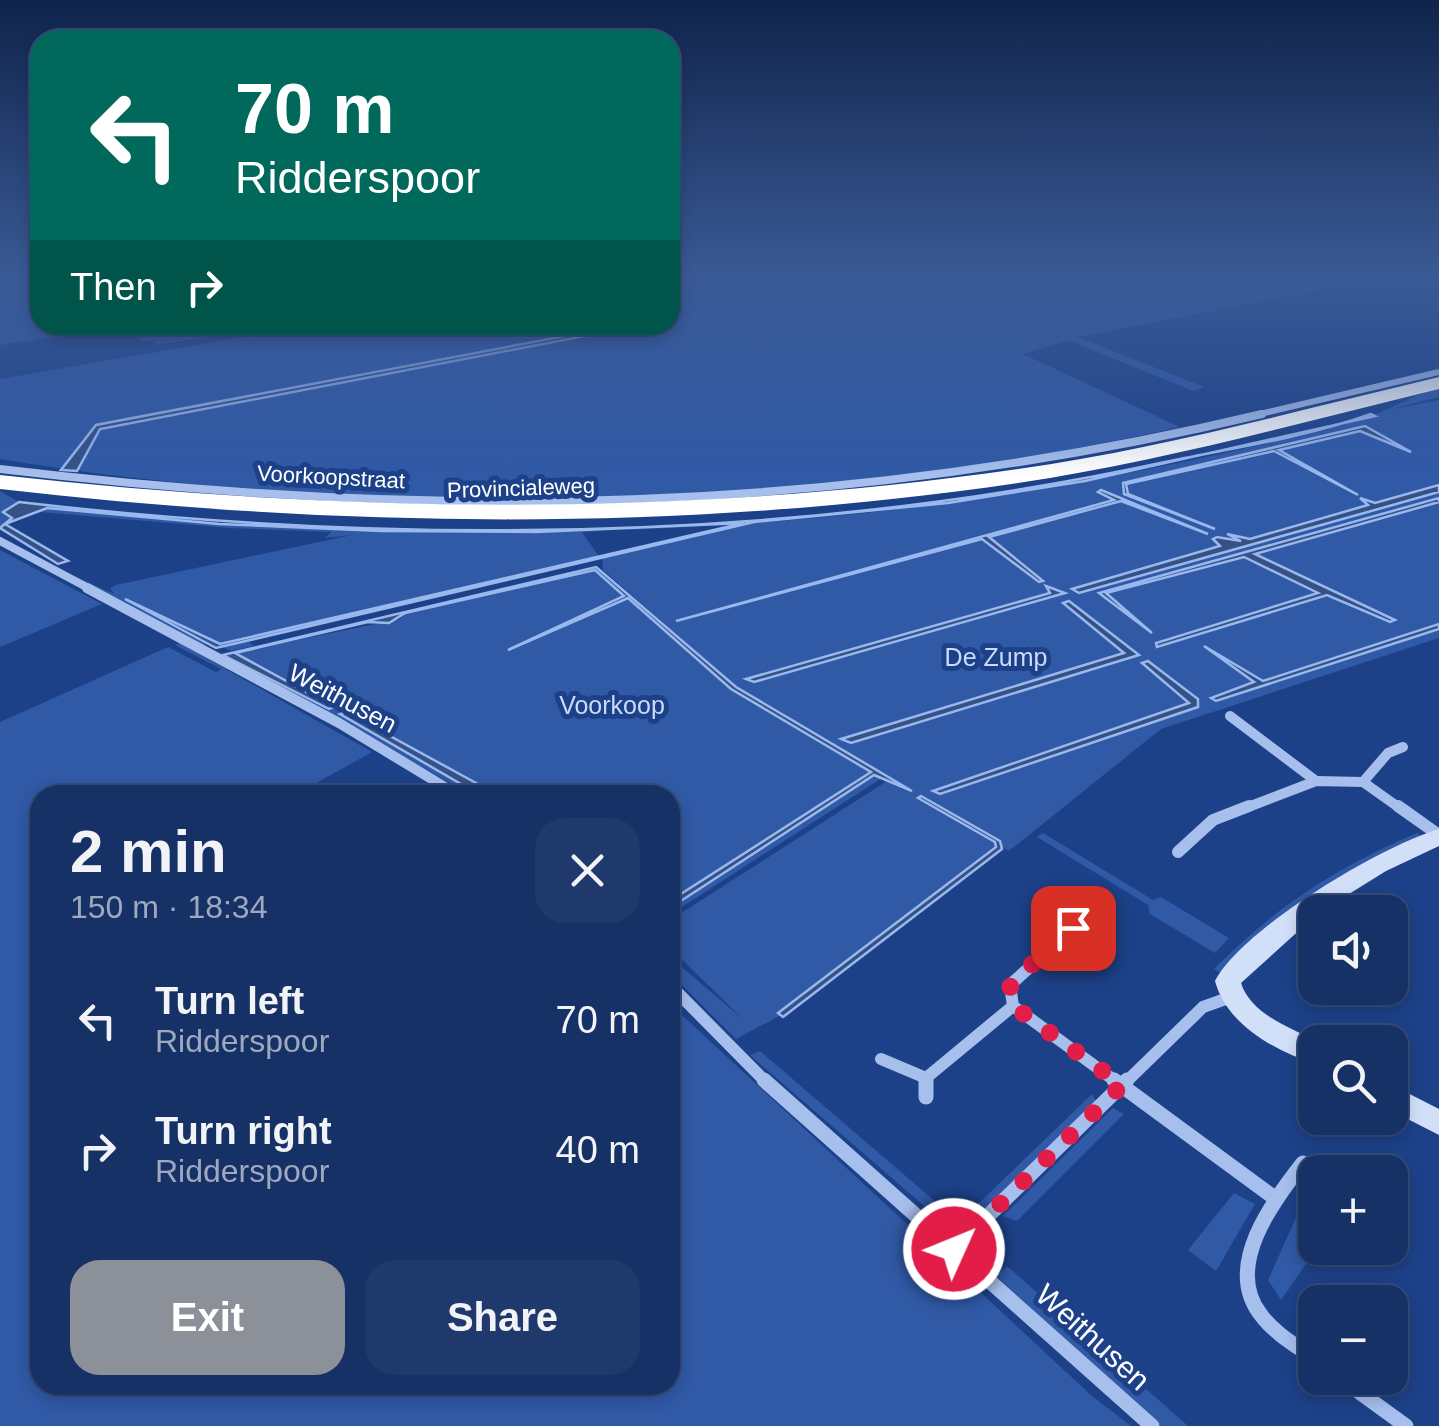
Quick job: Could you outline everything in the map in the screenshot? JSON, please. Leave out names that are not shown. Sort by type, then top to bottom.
[{"type":"highway","points":[[1032,467],[1208,440],[1439,383]]},
{"type":"highway","name":"Provincialeweg","points":[[0,482],[232,508],[436,516],[758,503],[900,492],[1032,467]]},
{"type":"street","name":"Provincialeweg","points":[[1032,467],[1439,372]]},
{"type":"street","name":"Voorkoopstraat","points":[[0,469],[118,485],[390,503],[755,493],[1032,467]]},
{"type":"street","name":"Weithusen","points":[[0,541],[201,652],[340,723],[442,785]]},
{"type":"street","points":[[1230,716],[1316,782]]},
{"type":"street","points":[[1363,782],[1388,752],[1403,747]]},
{"type":"street","points":[[1178,852],[1214,820],[1316,782],[1363,782],[1439,836]]},
{"type":"street","points":[[1298,1044],[1248,1014],[1231,997],[1228,981],[1270,936],[1327,891],[1370,866],[1439,836]]},
{"type":"street","points":[[1100,946],[1073,928],[1010,984],[1013,1006],[1276,1199]]},
{"type":"street","points":[[680,996],[770,1086],[954,1249],[1203,1007],[1231,997]]},
{"type":"street","points":[[926,1078],[1013,1006]]},
{"type":"street","points":[[881,1058],[926,1078]]},
{"type":"street","points":[[926,1078],[926,1097]]},
{"type":"street","points":[[1408,1106],[1439,1124]]},
{"type":"street","points":[[1298,1170],[1276,1199],[1254,1248],[1246,1282],[1256,1307],[1298,1346]]},
{"type":"street","name":"Weithusen","points":[[954,1249],[1152,1426]]},
{"type":"street","points":[[1363,1395],[1406,1426]]},
{"type":"green space","points":[[205,344],[1057,344],[1023,354],[1180,427],[1038,455],[892,476],[743,490],[592,498],[440,498],[290,492],[143,479],[0,459],[0,379]]},
{"type":"green space","points":[[1077,344],[1094,344],[1204,387],[1193,391]]},
{"type":"green space","name":"De Zump","points":[[1439,388],[1439,397],[1388,410],[1439,400],[1439,638],[1161,729],[1009,851],[997,844],[781,1015],[736,1039],[680,983],[680,966],[744,1020],[680,958],[680,914],[887,781],[908,793],[739,689],[603,570],[602,556],[742,523],[957,501],[1121,474],[1366,418]]},
{"type":"green space","points":[[0,491],[19,502],[4,512],[11,520],[47,508],[307,528],[437,532],[637,529],[582,532],[600,558],[249,641],[253,646],[231,651],[126,599],[208,643],[200,646],[68,573],[114,594],[110,588],[116,585],[352,535],[325,538],[331,532],[40,512],[0,526]]},
{"type":"green space","points":[[743,523],[698,527],[637,529]]},
{"type":"green space","points":[[0,550],[102,604],[0,647]]},
{"type":"green space","name":"Voorkoop","points":[[595,570],[624,596],[509,650],[628,598],[731,689],[871,772],[680,895],[680,785],[480,785],[358,718],[341,714],[463,785],[454,785],[223,657],[329,709],[333,707],[233,653],[400,619],[405,613]]},
{"type":"green space","points":[[180,643],[372,752],[313,785],[30,785],[30,1395],[680,1395],[680,1013],[1092,1396],[1131,1426],[0,1426],[0,722],[168,647],[216,672],[221,669],[175,645]]},
{"type":"green space","name":"De Zump","points":[[874,775],[882,778],[680,908],[680,901]]},
{"type":"green space","points":[[1043,833],[1153,900],[1161,897],[1229,938],[1215,953],[1150,914],[1148,905],[1037,837]]},
{"type":"green space","points":[[1417,833],[1425,838],[1366,863],[1325,895],[1301,895],[1360,860]]},
{"type":"green space","points":[[1298,898],[1298,917],[1224,975],[1214,969],[1261,926]]},
{"type":"green space","points":[[760,1051],[943,1208],[930,1211],[750,1055]]},
{"type":"green space","points":[[1092,1094],[1096,1101],[961,1234],[951,1230]]},
{"type":"green space","points":[[1113,1108],[1124,1114],[1017,1221],[1003,1216]]},
{"type":"green space","points":[[1234,1193],[1255,1204],[1216,1271],[1188,1250]]},
{"type":"green space","points":[[1298,1213],[1298,1265],[1305,1265],[1281,1300],[1268,1280]]},
{"type":"green space","points":[[1007,1266],[1188,1426],[1161,1426],[996,1276]]},
{"type":"shaded area","points":[[525,344],[545,344],[100,429],[77,471],[61,470],[96,425]]},
{"type":"shaded area","points":[[1340,424],[1295,436],[1205,454]]},
{"type":"shaded area","points":[[1365,426],[1411,452],[1360,431],[1279,450],[1358,495],[1274,451],[1126,484],[1128,494],[1215,529],[1124,494],[1123,483]]},
{"type":"shaded area","points":[[1205,454],[1085,481],[948,503],[754,522],[216,648],[125,599],[220,644],[744,523],[536,532],[381,531],[219,524],[47,508],[5,524],[68,561],[58,564],[0,528],[12,518],[3,512],[19,502],[306,526],[449,530],[594,529],[737,522],[881,509],[1023,489]]},
{"type":"shaded area","points":[[1439,485],[1439,492],[1079,593],[1072,589],[1220,546],[1213,539],[1217,537],[1241,541],[1227,534],[1250,539],[1368,505],[1360,498],[1375,503]]},
{"type":"shaded area","points":[[1098,492],[1208,534],[1121,501],[989,537],[1043,581],[1039,582],[982,539],[676,621],[1114,500]]},
{"type":"shaded area","points":[[1439,498],[1439,502],[1255,554],[1395,620],[1390,622],[1327,595],[1157,647],[1156,643],[1318,593],[1244,557],[1106,593],[1152,633],[1099,593]]},
{"type":"shaded area","points":[[596,567],[736,687],[912,791],[874,775],[680,901],[680,895],[871,772],[731,689],[628,598],[508,650],[624,596],[595,570],[405,613],[389,623],[368,622],[235,653],[334,707],[329,709],[223,655]]},
{"type":"shaded area","points":[[1046,586],[1065,593],[754,682],[746,679],[1050,593]]},
{"type":"shaded area","points":[[1069,601],[1139,655],[851,743],[841,739],[1124,653],[1063,603]]},
{"type":"shaded area","points":[[1439,624],[1439,629],[1216,701],[1211,698],[1254,682],[1204,646],[1263,681]]},
{"type":"shaded area","points":[[1148,661],[1198,699],[1198,707],[940,794],[933,791],[1189,703],[1142,663]]},
{"type":"shaded area","points":[[346,712],[480,785],[463,785],[340,714]]},
{"type":"shaded area","points":[[921,796],[1000,841],[1002,849],[783,1017],[778,1013],[996,847],[995,842],[918,798]]},
{"type":"route","points":[[954,1249],[1122,1085],[1013,1006],[1009,996],[1010,984],[1073,928]]}]
